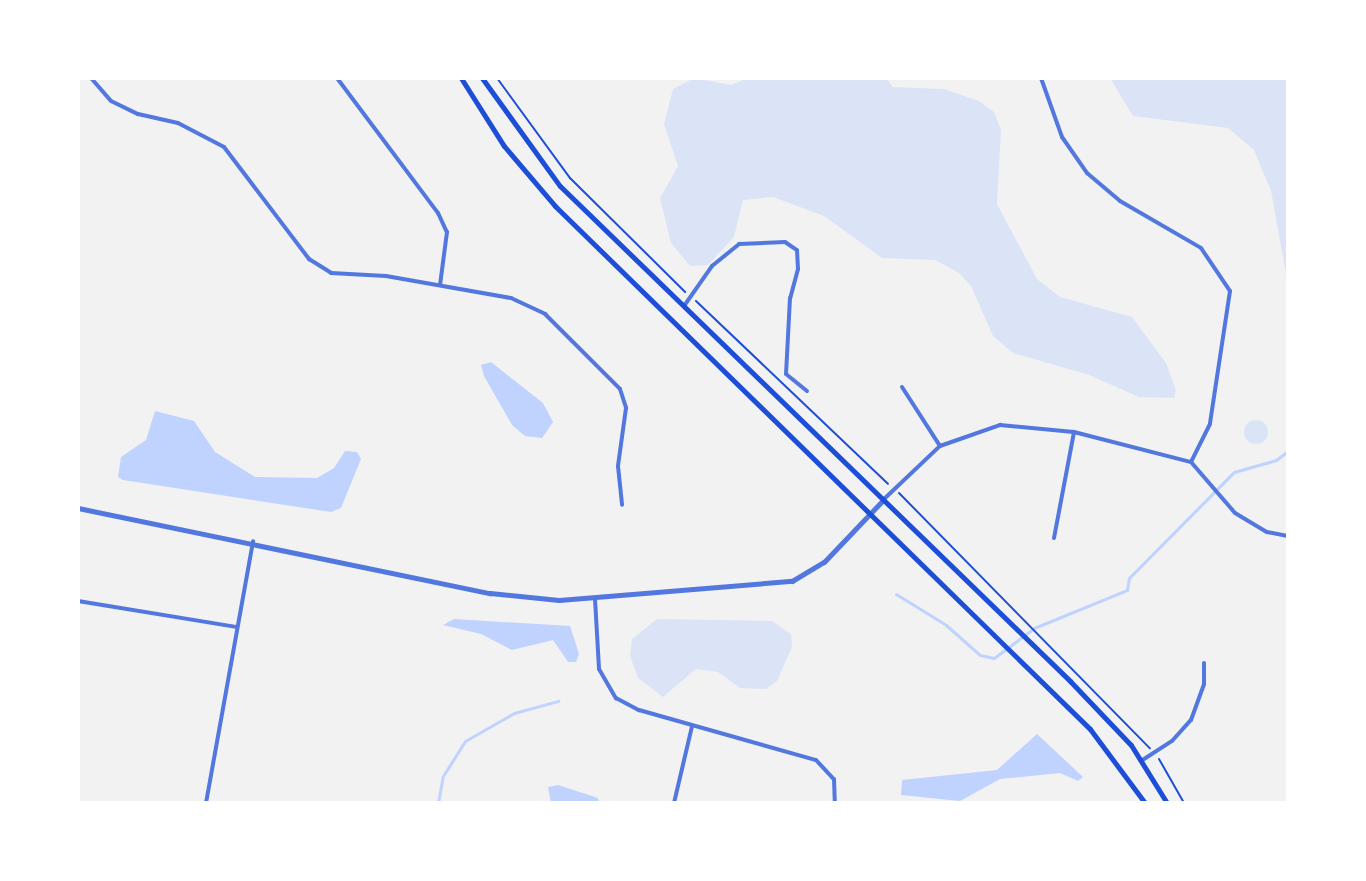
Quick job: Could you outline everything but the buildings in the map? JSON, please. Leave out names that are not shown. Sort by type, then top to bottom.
[{"type":"main road","points":[[461,78],[504,146],[555,206],[1090,729],[1145,803]]},
{"type":"main road","points":[[482,78],[560,186],[1070,681],[1141,761],[1167,803]]},
{"type":"street","points":[[91,78],[111,101],[138,114],[178,123],[224,147],[309,259],[331,273],[440,285],[529,305],[614,381],[626,408],[618,466],[622,505]]},
{"type":"street","points":[[337,78],[438,213],[447,232],[440,285]]},
{"type":"street","points":[[1041,78],[1062,137],[1087,173],[1120,201],[1201,248],[1230,291],[1210,424],[1191,462]]},
{"type":"street","points":[[684,306],[712,266],[739,244],[773,239],[797,250],[786,374],[807,391]]},
{"type":"street","points":[[902,387],[940,446]]},
{"type":"street","points":[[78,508],[253,541],[490,593],[595,599],[792,581],[824,562],[940,446],[1000,425],[1074,432],[1191,462],[1235,513],[1267,532],[1288,536]]},
{"type":"street","points":[[1054,538],[1074,432]]},
{"type":"street","points":[[206,803],[253,541]]},
{"type":"street","points":[[595,599],[598,660],[606,686],[630,706],[816,760],[834,779],[835,803]]},
{"type":"street","points":[[78,601],[236,627]]},
{"type":"street","points":[[1141,761],[1191,720],[1204,684],[1204,663]]},
{"type":"street","points":[[674,803],[692,726]]},
{"type":"path","points":[[497,78],[570,178],[895,489],[1154,753],[1184,803]]},
{"type":"shaded area","points":[[694,78],[731,85],[748,78],[886,78],[893,87],[944,89],[979,101],[994,112],[1001,130],[997,204],[1037,279],[1060,297],[1132,317],[1166,363],[1176,390],[1174,398],[1139,397],[1089,375],[1013,353],[993,336],[971,286],[959,273],[935,260],[882,258],[824,216],[773,197],[743,200],[734,237],[708,265],[690,266],[671,243],[660,198],[678,166],[664,124],[673,89]]},
{"type":"shaded area","points":[[1110,78],[1288,78],[1288,285],[1271,191],[1254,150],[1228,128],[1133,116]]},
{"type":"shaded area","points":[[1256,420],[1265,423],[1268,432],[1265,441],[1256,444],[1247,441],[1244,432],[1247,423]]},
{"type":"shaded area","points":[[657,619],[772,621],[791,634],[792,647],[777,681],[766,689],[740,688],[718,672],[696,669],[663,697],[638,678],[630,656],[632,639]]},
{"type":"water","points":[[491,362],[543,403],[553,422],[542,438],[525,436],[512,425],[484,376],[481,365]]},
{"type":"water","points":[[155,411],[194,421],[215,452],[255,477],[317,478],[334,468],[345,451],[357,452],[361,459],[341,508],[331,512],[123,480],[118,477],[121,457],[146,440]]},
{"type":"water","points":[[454,619],[570,626],[579,654],[576,662],[568,662],[553,640],[512,650],[481,634],[443,625]]},
{"type":"water","points":[[1037,734],[1083,777],[1078,781],[1060,773],[1000,779],[960,801],[901,795],[902,780],[997,770]]},
{"type":"water","points":[[558,785],[598,798],[599,803],[551,803],[548,787]]},
{"type":"waterway","points":[[896,594],[946,625],[980,655],[994,658],[1034,628],[1127,590],[1129,578],[1234,472],[1276,460],[1288,451]]},
{"type":"waterway","points":[[438,803],[443,776],[465,741],[514,713],[558,701]]}]
